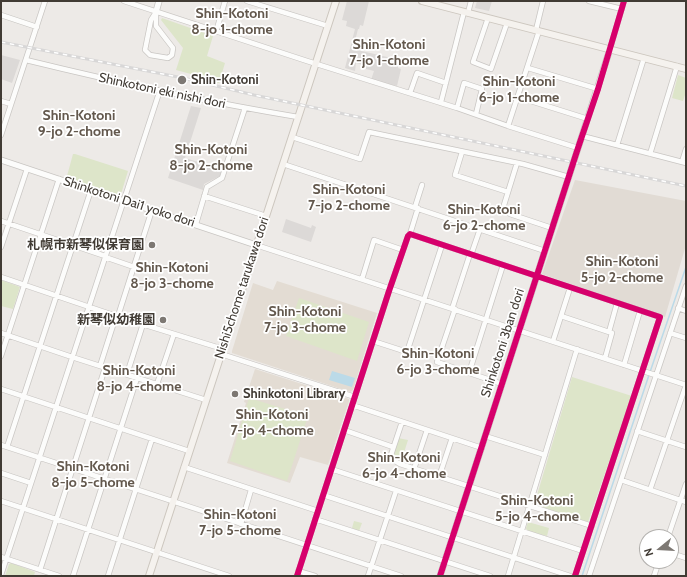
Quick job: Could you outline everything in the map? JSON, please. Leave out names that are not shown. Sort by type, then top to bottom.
[{"type":"main road","name":"Nishi5chome tarukawa dori","points":[[149,576],[336,1]]},
{"type":"main road","points":[[422,1],[686,69]]},
{"type":"street","points":[[1,136],[45,1]]},
{"type":"street","points":[[124,1],[315,64],[441,102],[508,126],[578,148]]},
{"type":"street","points":[[156,12],[151,20],[147,35],[145,47],[146,52],[150,55],[168,58],[172,55],[174,48],[155,23],[159,1]]},
{"type":"street","points":[[216,32],[225,1]]},
{"type":"street","points":[[247,1],[328,26]]},
{"type":"street","points":[[441,102],[466,12],[471,1]]},
{"type":"street","points":[[508,126],[528,68],[543,1]]},
{"type":"street","points":[[589,1],[622,9]]},
{"type":"street","points":[[610,49],[624,1]]},
{"type":"street","points":[[1,14],[37,27]]},
{"type":"street","points":[[488,18],[473,62],[491,69],[507,23]]},
{"type":"street","points":[[147,35],[155,30],[160,31]]},
{"type":"street","name":"Shinkotoni 3ban dori","points":[[440,576],[610,49]]},
{"type":"street","points":[[617,145],[644,58]]},
{"type":"street","name":"Shinkotoni eki nishi dori","points":[[26,60],[84,75],[245,108],[298,117]]},
{"type":"street","points":[[650,154],[677,66]]},
{"type":"street","points":[[528,68],[598,89]]},
{"type":"street","points":[[410,93],[417,73],[446,83]]},
{"type":"street","points":[[457,108],[464,83],[482,89],[476,114]]},
{"type":"street","points":[[1,575],[160,90]]},
{"type":"street","points":[[518,97],[588,119]]},
{"type":"street","points":[[1,101],[11,104]]},
{"type":"street","points":[[196,224],[207,187],[222,178],[245,108]]},
{"type":"street","points":[[292,137],[360,159],[369,132],[517,163],[569,177]]},
{"type":"street","points":[[582,136],[684,162],[686,149]]},
{"type":"street","points":[[462,152],[455,175],[508,192]]},
{"type":"street","name":"Shinkotoni Dai1 yoko dori","points":[[1,160],[256,245]]},
{"type":"street","points":[[504,205],[517,163]]},
{"type":"street","points":[[283,164],[545,251]]},
{"type":"street","points":[[1,247],[27,169]]},
{"type":"street","points":[[1,356],[59,179]]},
{"type":"street","points":[[297,576],[390,288],[410,234],[422,185]]},
{"type":"street","points":[[7,447],[91,190]]},
{"type":"street","points":[[204,196],[266,216]]},
{"type":"street","points":[[100,366],[152,210]]},
{"type":"street","points":[[510,214],[552,228]]},
{"type":"street","points":[[1,221],[134,266]]},
{"type":"street","points":[[480,229],[437,362],[502,384]]},
{"type":"street","points":[[410,234],[660,317],[644,371],[575,576]]},
{"type":"street","points":[[362,279],[374,240],[403,250]]},
{"type":"street","points":[[256,245],[686,385],[650,490]]},
{"type":"street","points":[[373,341],[407,352],[442,245]]},
{"type":"street","points":[[469,373],[503,265]]},
{"type":"street","points":[[1,277],[174,334],[355,397]]},
{"type":"street","points":[[589,576],[654,375],[686,286]]},
{"type":"street","points":[[552,341],[570,288]]},
{"type":"street","points":[[609,332],[617,303]]},
{"type":"street","points":[[678,308],[686,311]]},
{"type":"street","points":[[624,365],[640,311]]},
{"type":"street","points":[[561,316],[612,333],[604,358]]},
{"type":"street","points":[[127,374],[143,324]]},
{"type":"street","points":[[1,333],[206,400]]},
{"type":"street","points":[[670,333],[686,338]]},
{"type":"street","points":[[158,384],[174,334]]},
{"type":"street","points":[[508,576],[577,349]]},
{"type":"street","points":[[40,570],[105,368]]},
{"type":"street","points":[[74,576],[137,378]]},
{"type":"street","points":[[1,389],[189,451]]},
{"type":"street","points":[[352,405],[482,448]]},
{"type":"street","points":[[402,422],[390,458],[400,464],[592,526]]},
{"type":"street","points":[[344,430],[393,447]]},
{"type":"street","points":[[414,468],[427,430]]},
{"type":"street","points":[[637,431],[686,447]]},
{"type":"street","points":[[485,436],[545,456]]},
{"type":"street","points":[[108,576],[137,489],[152,438]]},
{"type":"street","points":[[439,477],[452,438]]},
{"type":"street","points":[[1,445],[401,576]]},
{"type":"street","points":[[184,467],[318,511]]},
{"type":"street","points":[[331,469],[584,551]]},
{"type":"street","points":[[1,473],[31,483]]},
{"type":"street","points":[[621,480],[686,502]]},
{"type":"street","points":[[671,529],[686,484]]},
{"type":"street","points":[[240,524],[251,490]]},
{"type":"street","points":[[368,576],[396,491]]},
{"type":"street","points":[[323,495],[570,576]]},
{"type":"street","points":[[1,500],[226,576]]},
{"type":"street","points":[[315,520],[490,576]]},
{"type":"street","points":[[1,557],[59,576]]},
{"type":"street","points":[[298,571],[315,576]]},
{"type":"shaded area","points":[[347,1],[369,1],[363,26],[360,25],[358,29],[353,49],[400,60],[398,68],[401,69],[397,86],[371,80],[374,71],[366,69],[366,65],[356,63],[355,71],[345,68],[355,29],[346,26],[347,21],[342,20]]},
{"type":"shaded area","points":[[477,1],[492,1],[489,11],[475,8]]},
{"type":"shaded area","points":[[1,55],[20,60],[12,83],[1,79]]},
{"type":"shaded area","points":[[191,106],[201,108],[185,158],[222,169],[220,176],[204,184],[203,190],[168,178]]},
{"type":"shaded area","points":[[575,180],[686,201],[686,245],[665,317],[542,274]]},
{"type":"shaded area","points":[[286,219],[311,228],[312,225],[316,227],[311,242],[282,232]]},
{"type":"shaded area","points":[[277,281],[377,313],[353,390],[350,392],[232,353],[253,283],[273,290]]},
{"type":"shaded area","points":[[255,369],[349,399],[328,465],[300,457],[290,483],[227,463]]},
{"type":"green space","points":[[162,18],[213,36],[207,56],[225,63],[219,83],[176,70],[183,48],[161,20]]},
{"type":"green space","points":[[678,75],[686,78],[686,92],[683,101],[672,98]]},
{"type":"green space","points":[[73,154],[128,171],[121,194],[119,195],[67,178]]},
{"type":"green space","points":[[1,280],[20,287],[13,309],[1,306]]},
{"type":"green space","points":[[299,298],[369,322],[357,361],[286,336]]},
{"type":"green space","points":[[572,377],[632,396],[588,522],[536,505],[535,502]]},
{"type":"green space","points":[[249,398],[308,416],[287,481],[230,461]]},
{"type":"green space","points":[[398,438],[408,440],[401,462],[393,457]]},
{"type":"green space","points":[[354,521],[362,523],[359,531],[352,528]]},
{"type":"green space","points":[[528,522],[549,528],[547,536],[527,531],[526,528]]},
{"type":"green space","points":[[11,563],[35,572],[34,576],[5,576],[9,564]]},
{"type":"water","points":[[332,371],[355,378],[352,387],[329,380]]},
{"type":"waterway","points":[[650,372],[686,267]]},
{"type":"waterway","points":[[582,576],[649,375]]},
{"type":"railway","points":[[1,42],[183,78],[254,95],[686,186]]},
{"type":"cycle path","points":[[440,576],[598,89],[624,1]]},
{"type":"cycle path","points":[[297,576],[389,291],[410,234],[660,317],[575,576]]},
{"type":"place","name":"Shin-Kotoni","points":[[182,80]]},
{"type":"place","name":"札幌市新琴似保育園","points":[[152,245]]},
{"type":"place","name":"新琴似幼稚園","points":[[163,320]]},
{"type":"place","name":"Shinkotoni Library","points":[[235,394]]},
{"type":"district","name":"Shin-Kotoni 8-jo 1-chome","points":[[232,22]]},
{"type":"district","name":"Shin-Kotoni 7-jo 1-chome","points":[[389,54]]},
{"type":"district","name":"Shin-Kotoni 6-jo 1-chome","points":[[519,90]]},
{"type":"district","name":"Shin-Kotoni 9-jo 2-chome","points":[[79,124]]},
{"type":"district","name":"Shin-Kotoni 8-jo 2-chome","points":[[211,158]]},
{"type":"district","name":"Shin-Kotoni 7-jo 2-chome","points":[[349,198]]},
{"type":"district","name":"Shin-Kotoni 6-jo 2-chome","points":[[484,218]]},
{"type":"district","name":"Shin-Kotoni 5-jo 2-chome","points":[[622,270]]},
{"type":"district","name":"Shin-Kotoni 8-jo 3-chome","points":[[172,276]]},
{"type":"district","name":"Shin-Kotoni 7-jo 3-chome","points":[[305,320]]},
{"type":"district","name":"Shin-Kotoni 6-jo 3-chome","points":[[438,362]]},
{"type":"district","name":"Shin-Kotoni 8-jo 4-chome","points":[[139,380]]},
{"type":"district","name":"Shin-Kotoni 7-jo 4-chome","points":[[272,424]]},
{"type":"district","name":"Shin-Kotoni 6-jo 4-chome","points":[[404,466]]},
{"type":"district","name":"Shin-Kotoni 8-jo 5-chome","points":[[93,476]]},
{"type":"district","name":"Shin-Kotoni 5-jo 4-chome","points":[[537,510]]},
{"type":"district","name":"Shin-Kotoni 7-jo 5-chome","points":[[240,524]]}]
